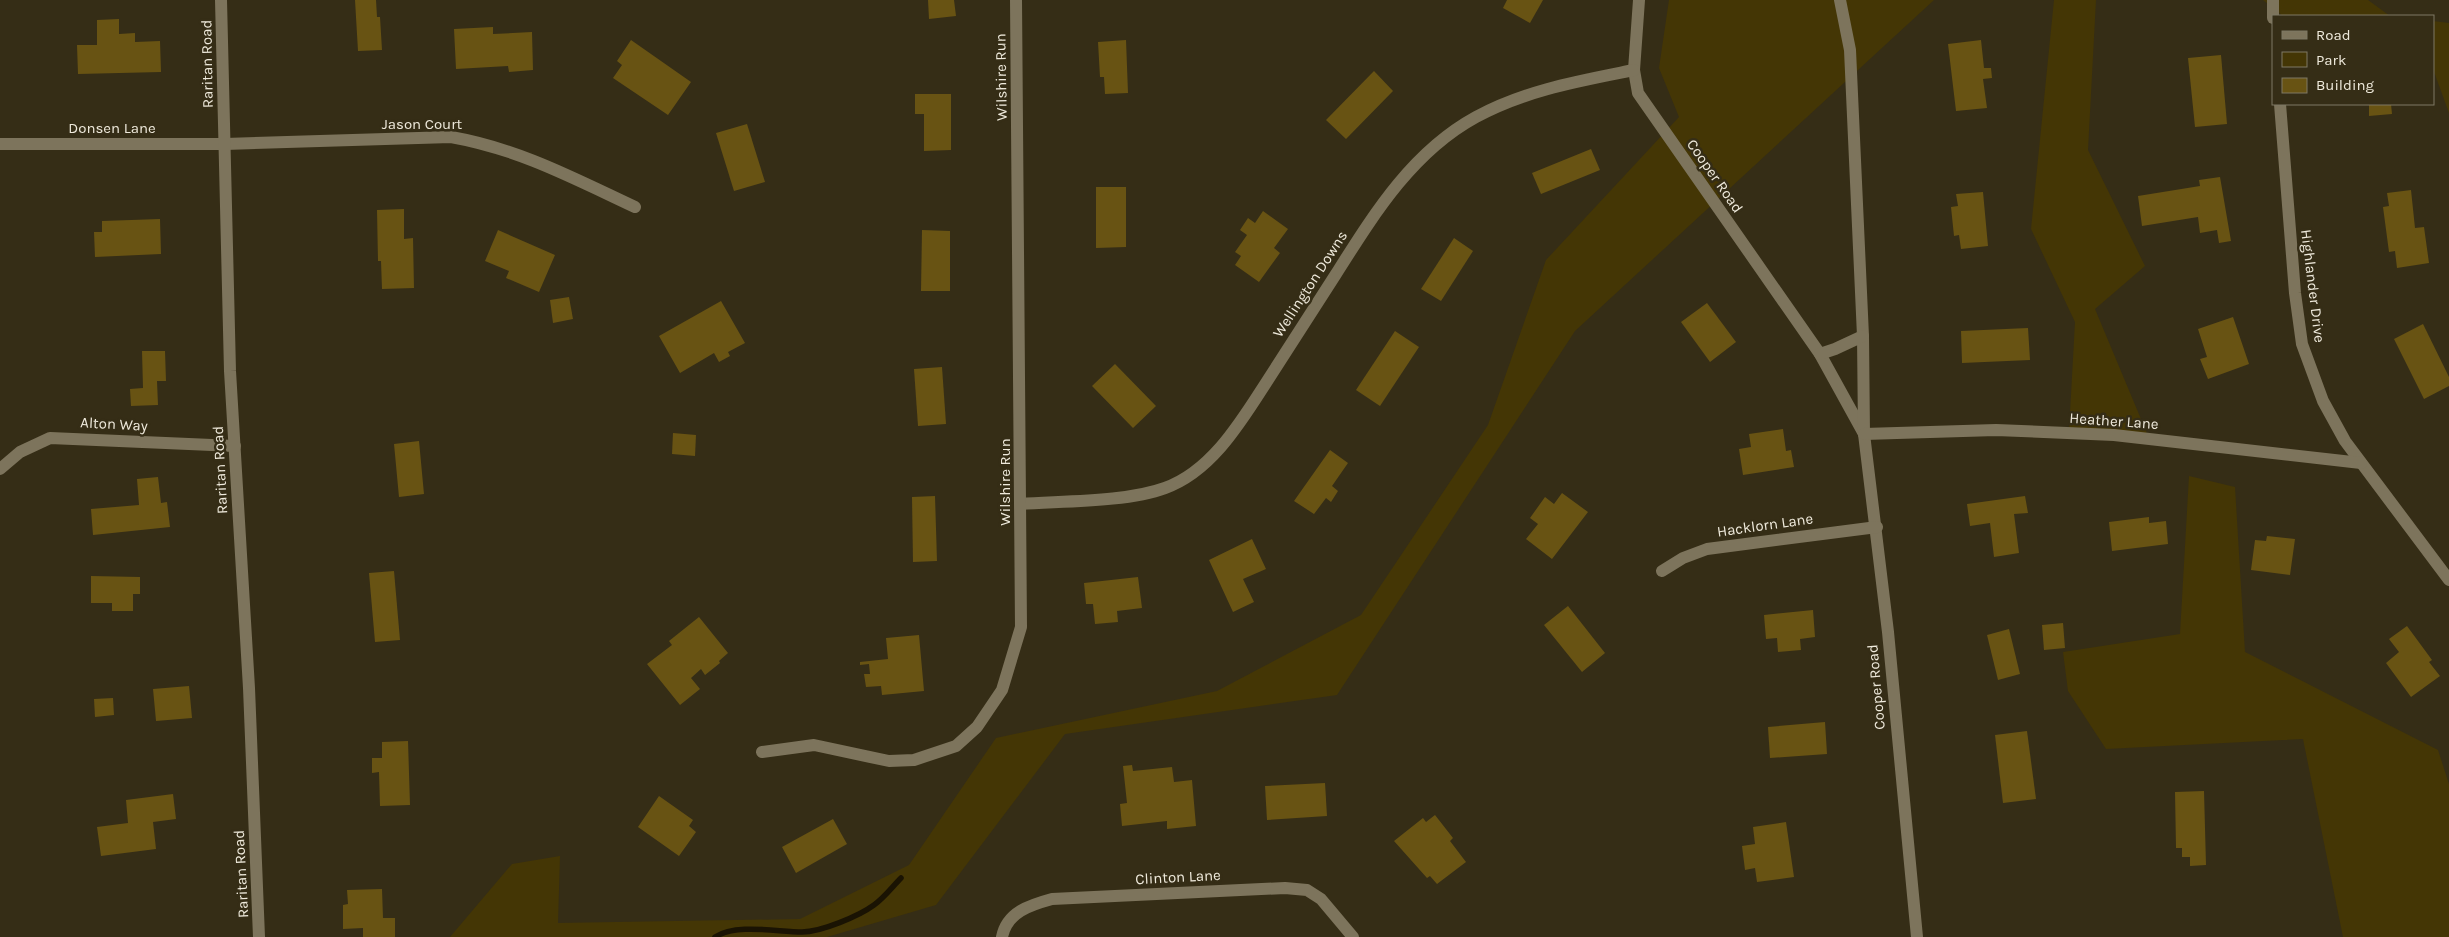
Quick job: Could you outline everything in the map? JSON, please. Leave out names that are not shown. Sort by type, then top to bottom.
[{"type":"street","name":"Raritan Road","points":[[221,0],[230,371],[259,937]]},
{"type":"street","name":"Wilshire Run","points":[[762,752],[814,745],[890,761],[914,760],[956,746],[977,727],[1002,690],[1021,627],[1016,0]]},
{"type":"street","name":"Cooper Road","points":[[1639,0],[1634,70],[1638,93],[1648,110],[1820,354],[1864,434]]},
{"type":"street","name":"Cooper Road","points":[[1840,0],[1850,50],[1863,336],[1864,434],[1877,527],[1916,937]]},
{"type":"street","points":[[2273,0],[2273,15]]},
{"type":"street","name":"Wellington Downs","points":[[1021,504],[1137,496],[1166,488],[1185,478],[1212,457],[1243,418],[1382,202],[1412,168],[1440,141],[1475,117],[1542,88],[1634,70]]},
{"type":"street","name":"Highlander Drive","points":[[2280,105],[2295,293],[2302,344],[2323,401],[2345,441],[2449,580]]},
{"type":"street","name":"Jason Court","points":[[225,144],[451,137],[488,144],[541,163],[635,207]]},
{"type":"street","name":"Donsen Lane","points":[[0,144],[225,144]]},
{"type":"street","points":[[1820,354],[1863,336]]},
{"type":"street","name":"Heather Lane","points":[[1864,434],[1996,430],[2114,435],[2361,463]]},
{"type":"street","name":"Alton Way","points":[[0,469],[20,452],[50,438],[235,446]]},
{"type":"street","name":"Hacklorn Lane","points":[[1662,571],[1683,558],[1707,550],[1877,527]]},
{"type":"street","name":"Clinton Lane","points":[[1002,937],[1004,926],[1017,913],[1034,903],[1052,898],[1285,888],[1307,890],[1321,899],[1353,937]]},
{"type":"green space","points":[[1669,0],[1934,0],[1575,331],[1337,695],[1065,734],[936,905],[827,937],[450,937],[512,864],[560,856],[558,923],[800,919],[909,865],[996,738],[1217,691],[1361,615],[1488,425],[1546,260],[1679,117],[1659,68]]},
{"type":"green space","points":[[2054,0],[2096,0],[2088,150],[2145,266],[2095,309],[2151,443],[2069,431],[2075,322],[2031,229]]},
{"type":"green space","points":[[2263,0],[2368,0],[2389,15],[2282,15]]},
{"type":"green space","points":[[2434,21],[2449,23],[2449,113],[2434,72]]},
{"type":"green space","points":[[2189,476],[2235,487],[2245,652],[2438,750],[2449,784],[2449,937],[2343,937],[2303,739],[2106,749],[2068,691],[2063,652],[2180,634]]},
{"type":"building","points":[[355,0],[376,0],[377,17],[380,17],[382,50],[358,51]]},
{"type":"building","points":[[928,0],[954,0],[956,16],[929,19]]},
{"type":"building","points":[[1507,0],[1543,0],[1530,23],[1503,8]]},
{"type":"building","points":[[119,19],[119,34],[135,33],[135,42],[160,41],[161,72],[78,74],[77,45],[97,45],[97,20]]},
{"type":"building","points":[[493,27],[493,34],[532,32],[533,70],[509,72],[508,66],[456,69],[454,29]]},
{"type":"building","points":[[631,40],[691,82],[668,115],[613,78],[622,65],[617,61]]},
{"type":"building","points":[[1126,40],[1128,93],[1105,94],[1104,77],[1100,77],[1098,42]]},
{"type":"building","points":[[1981,40],[1984,68],[1991,68],[1992,78],[1983,79],[1987,108],[1956,111],[1948,44]]},
{"type":"building","points":[[2221,55],[2227,124],[2195,127],[2188,58]]},
{"type":"building","points":[[1374,71],[1393,91],[1346,139],[1326,120]]},
{"type":"building","points":[[915,94],[951,94],[951,150],[924,151],[924,114],[915,114]]},
{"type":"building","points":[[2369,105],[2391,105],[2392,114],[2369,116]]},
{"type":"building","points":[[747,124],[765,182],[734,191],[716,133]]},
{"type":"building","points":[[1591,149],[1600,170],[1541,194],[1532,173]]},
{"type":"building","points":[[2220,177],[2231,241],[2219,243],[2217,230],[2200,233],[2198,217],[2142,226],[2138,196],[2200,186],[2199,180]]},
{"type":"building","points":[[1096,187],[1126,187],[1126,247],[1096,248]]},
{"type":"building","points":[[2411,190],[2415,228],[2424,227],[2429,263],[2397,268],[2395,251],[2389,252],[2383,207],[2389,206],[2387,193]]},
{"type":"building","points":[[1983,192],[1988,246],[1961,249],[1959,235],[1954,236],[1951,207],[1958,206],[1956,194]]},
{"type":"building","points":[[404,209],[404,239],[413,238],[414,288],[382,289],[381,261],[378,261],[377,210]]},
{"type":"building","points":[[1263,211],[1288,229],[1274,248],[1280,253],[1259,282],[1235,265],[1241,256],[1235,252],[1247,235],[1240,230],[1248,218],[1255,223]]},
{"type":"building","points":[[160,219],[161,254],[95,257],[94,232],[102,232],[102,221]]},
{"type":"building","points":[[498,230],[555,255],[539,292],[506,278],[509,271],[485,261]]},
{"type":"building","points":[[922,230],[950,231],[950,291],[921,291]]},
{"type":"building","points":[[1454,238],[1473,251],[1441,301],[1421,289]]},
{"type":"building","points":[[569,297],[573,319],[553,323],[550,300]]},
{"type":"building","points":[[721,301],[745,343],[728,352],[730,356],[719,362],[714,353],[680,373],[659,336]]},
{"type":"building","points":[[1707,303],[1736,342],[1710,362],[1681,322]]},
{"type":"building","points":[[2233,317],[2249,364],[2208,379],[2200,359],[2207,357],[2198,329]]},
{"type":"building","points":[[2423,324],[2449,377],[2449,386],[2424,399],[2394,339]]},
{"type":"building","points":[[2028,328],[2030,360],[1962,363],[1961,331]]},
{"type":"building","points":[[1395,331],[1419,347],[1380,406],[1356,390]]},
{"type":"building","points":[[142,351],[165,351],[166,381],[157,381],[158,405],[131,406],[130,389],[143,388]]},
{"type":"building","points":[[1115,364],[1156,406],[1133,428],[1092,386]]},
{"type":"building","points":[[942,367],[946,424],[918,426],[914,369]]},
{"type":"building","points":[[1783,429],[1786,451],[1791,450],[1794,467],[1743,475],[1739,449],[1751,447],[1749,434]]},
{"type":"building","points":[[673,433],[696,435],[695,456],[672,454]]},
{"type":"building","points":[[419,441],[424,494],[399,497],[394,444]]},
{"type":"building","points":[[1330,450],[1348,463],[1332,486],[1338,491],[1331,502],[1326,498],[1314,514],[1294,501]]},
{"type":"building","points":[[158,477],[161,503],[167,502],[170,527],[93,535],[91,509],[139,505],[137,479]]},
{"type":"building","points":[[1562,493],[1588,512],[1552,559],[1526,539],[1538,524],[1530,518],[1545,497],[1554,504]]},
{"type":"building","points":[[935,496],[937,561],[913,562],[912,497]]},
{"type":"building","points":[[2025,496],[2028,513],[2014,514],[2019,553],[1994,557],[1990,523],[1970,526],[1967,504]]},
{"type":"building","points":[[2149,517],[2149,523],[2166,521],[2168,544],[2112,551],[2109,522]]},
{"type":"building","points":[[2267,536],[2295,539],[2290,575],[2251,570],[2255,540],[2266,541]]},
{"type":"building","points":[[1252,539],[1266,569],[1243,579],[1254,602],[1233,612],[1209,560]]},
{"type":"building","points":[[394,571],[400,640],[375,642],[369,573]]},
{"type":"building","points":[[91,576],[140,577],[140,594],[133,594],[133,611],[112,611],[112,603],[91,603]]},
{"type":"building","points":[[1138,577],[1142,608],[1117,611],[1118,622],[1095,624],[1093,604],[1086,604],[1084,583]]},
{"type":"building","points":[[1568,606],[1605,653],[1582,672],[1544,625]]},
{"type":"building","points":[[1813,610],[1815,637],[1800,639],[1801,650],[1778,652],[1777,638],[1766,639],[1764,615]]},
{"type":"building","points":[[699,617],[728,653],[719,661],[720,663],[705,675],[701,669],[691,678],[700,689],[680,705],[647,664],[672,645],[669,641]]},
{"type":"building","points":[[2063,623],[2065,648],[2044,650],[2042,625]]},
{"type":"building","points":[[2407,626],[2432,660],[2429,662],[2440,676],[2411,697],[2386,663],[2399,652],[2389,639]]},
{"type":"building","points":[[2009,629],[2020,674],[1998,680],[1987,635]]},
{"type":"building","points":[[919,635],[924,691],[882,695],[881,686],[866,687],[864,674],[870,674],[869,664],[860,665],[860,662],[888,659],[886,638]]},
{"type":"building","points":[[189,686],[192,718],[156,721],[153,689]]},
{"type":"building","points":[[113,698],[114,715],[95,717],[94,699]]},
{"type":"building","points":[[1825,722],[1827,754],[1770,758],[1768,727]]},
{"type":"building","points":[[2027,731],[2036,799],[2003,803],[1995,735]]},
{"type":"building","points":[[408,741],[410,805],[380,806],[379,772],[372,773],[372,758],[382,758],[382,742]]},
{"type":"building","points":[[1132,765],[1133,771],[1172,767],[1174,782],[1192,780],[1196,826],[1167,829],[1167,821],[1122,826],[1120,804],[1127,803],[1123,766]]},
{"type":"building","points":[[1325,783],[1327,816],[1267,820],[1265,786]]},
{"type":"building","points":[[2204,791],[2206,865],[2190,866],[2190,857],[2182,857],[2182,848],[2176,848],[2175,792]]},
{"type":"building","points":[[173,794],[176,819],[153,822],[156,849],[101,856],[97,827],[128,823],[126,800]]},
{"type":"building","points":[[659,796],[693,820],[689,826],[696,832],[679,856],[638,827]]},
{"type":"building","points":[[1435,815],[1453,838],[1450,841],[1466,862],[1437,884],[1430,876],[1427,878],[1394,841],[1423,818],[1426,822]]},
{"type":"building","points":[[833,819],[847,844],[796,873],[782,847]]},
{"type":"building","points":[[1786,822],[1794,877],[1757,882],[1755,868],[1745,870],[1742,846],[1755,844],[1753,827]]},
{"type":"building","points":[[382,889],[383,918],[395,918],[395,937],[363,937],[363,928],[343,929],[343,905],[348,904],[347,890]]},
{"type":"waterway","points":[[715,937],[734,930],[757,929],[802,932],[829,926],[850,918],[874,905],[901,878]]}]
